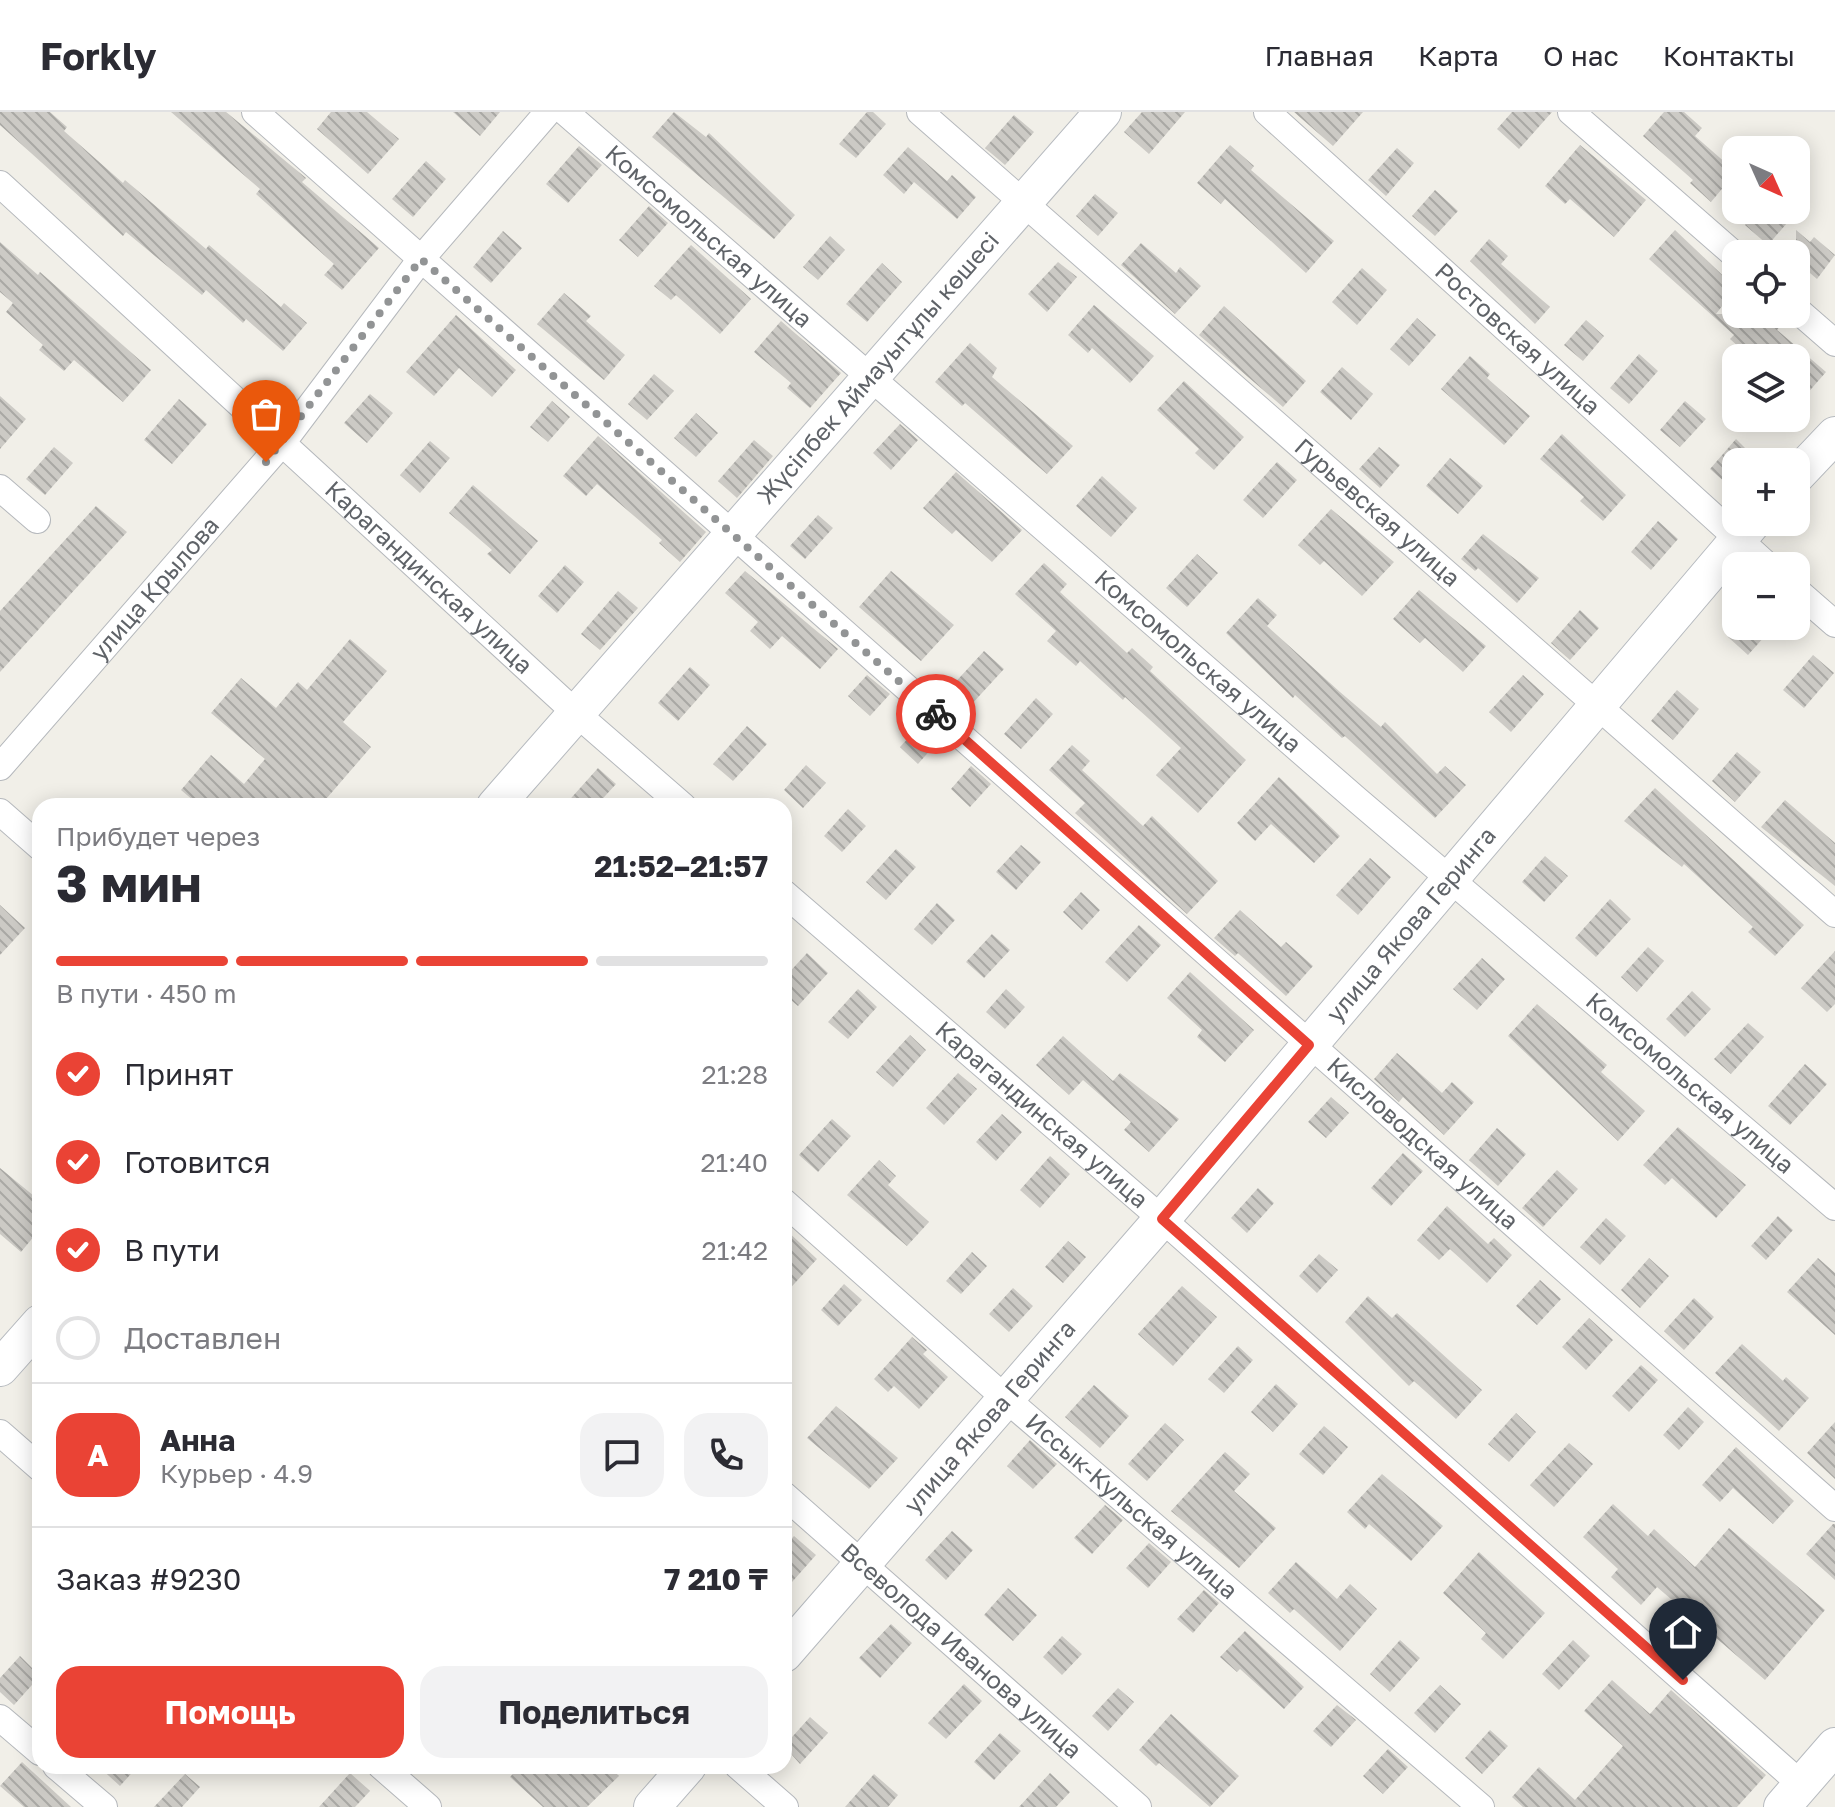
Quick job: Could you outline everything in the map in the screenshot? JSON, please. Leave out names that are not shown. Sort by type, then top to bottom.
[{"type":"street","name":"Кисловодская улица","points":[[255,112],[1835,1508]]},
{"type":"street","name":"улица Крылова","points":[[0,767],[283,442],[421,259],[548,112]]},
{"type":"street","name":"Комсомольская улица","points":[[565,112],[1449,878],[1835,1207]]},
{"type":"street","name":"Гурьевская улица","points":[[920,112],[1594,706],[1835,914]]},
{"type":"street","name":"Жүсіпбек Аймауытұлы көшесі","points":[[502,798],[735,536],[1103,112]]},
{"type":"street","name":"Ростовская улица","points":[[1267,112],[1722,510]]},
{"type":"street","points":[[1571,112],[1722,244]]},
{"type":"street","name":"Карагандинская улица","points":[[0,184],[577,714],[674,798]]},
{"type":"street","points":[[1810,321],[1835,343]]},
{"type":"street","points":[[1810,461],[1835,435]]},
{"type":"street","points":[[0,488],[37,520]]},
{"type":"street","name":"улица Якова Геринга","points":[[792,1645],[1162,1219],[1740,536]]},
{"type":"street","points":[[1810,602],[1835,624]]},
{"type":"street","points":[[0,812],[32,840]]},
{"type":"street","name":"Карагандинская улица","points":[[792,900],[1162,1219],[1792,1796]]},
{"type":"street","name":"Иссык-Кульская улица","points":[[792,1209],[1005,1398],[1481,1807]]},
{"type":"street","points":[[0,1368],[32,1332]]},
{"type":"street","points":[[0,1433],[32,1461]]},
{"type":"street","name":"Всеволода Иванова улица","points":[[792,1502],[1138,1807]]},
{"type":"street","points":[[0,1718],[32,1745]]},
{"type":"street","points":[[1792,1796],[1835,1746]]},
{"type":"street","points":[[65,1774],[104,1807]]},
{"type":"street","points":[[390,1774],[428,1807]]},
{"type":"street","points":[[652,1807],[681,1774]]},
{"type":"street","points":[[747,1774],[785,1807]]},
{"type":"building","points":[[0,112],[50,112],[67,127],[64,131],[123,183],[125,180],[206,249],[209,245],[281,307],[284,303],[307,323],[283,351],[246,319],[243,323],[206,290],[202,295],[126,232],[123,236],[0,125]]},
{"type":"building","points":[[171,112],[226,112],[306,178],[302,182],[379,248],[342,290],[324,275],[334,264],[256,194],[260,189]]},
{"type":"building","points":[[331,112],[367,112],[399,139],[368,174],[317,129]]},
{"type":"building","points":[[453,112],[500,112],[480,136]]},
{"type":"building","points":[[674,112],[706,137],[709,133],[795,215],[774,239],[652,137]]},
{"type":"building","points":[[867,112],[873,112],[886,124],[856,158],[839,144]]},
{"type":"building","points":[[1142,112],[1185,112],[1149,154],[1124,132]]},
{"type":"building","points":[[1294,112],[1363,112],[1333,146]]},
{"type":"building","points":[[1512,112],[1552,112],[1519,149],[1497,129]]},
{"type":"building","points":[[1664,112],[1684,112],[1702,128],[1695,136],[1722,160],[1722,189],[1711,202],[1690,183],[1693,180],[1643,136]]},
{"type":"building","points":[[1014,115],[1034,132],[1005,165],[985,148]]},
{"type":"building","points":[[1230,145],[1254,166],[1251,170],[1334,241],[1306,273],[1225,199],[1221,204],[1197,183]]},
{"type":"building","points":[[1580,145],[1646,200],[1614,237],[1570,199],[1565,204],[1545,186]]},
{"type":"building","points":[[579,146],[602,165],[568,203],[546,184]]},
{"type":"building","points":[[908,147],[947,181],[952,175],[976,197],[957,219],[914,182],[904,194],[883,175]]},
{"type":"building","points":[[1397,148],[1414,163],[1386,196],[1368,180]]},
{"type":"building","points":[[426,161],[446,179],[413,217],[392,199]]},
{"type":"building","points":[[1435,190],[1458,211],[1435,236],[1412,216]]},
{"type":"building","points":[[1095,194],[1118,213],[1098,236],[1076,216]]},
{"type":"building","points":[[649,206],[668,223],[638,257],[619,240]]},
{"type":"building","points":[[1786,224],[1772,240],[1762,240],[1745,225]]},
{"type":"building","points":[[1675,230],[1722,275],[1722,306],[1716,314],[1722,314],[1722,324],[1649,259]]},
{"type":"building","points":[[1796,230],[1808,240],[1796,240]]},
{"type":"building","points":[[503,231],[522,248],[491,283],[473,267]]},
{"type":"building","points":[[830,236],[845,250],[818,280],[803,267]]},
{"type":"building","points":[[1814,237],[1835,255],[1817,279],[1810,273],[1810,242]]},
{"type":"building","points":[[1489,239],[1508,256],[1501,264],[1550,307],[1535,324],[1470,261]]},
{"type":"building","points":[[0,242],[38,275],[40,272],[151,370],[123,402],[74,360],[64,371],[39,350],[43,345],[6,312],[13,303],[0,292]]},
{"type":"building","points":[[1141,243],[1176,273],[1180,267],[1201,286],[1175,314],[1121,265]]},
{"type":"building","points":[[691,245],[751,299],[720,334],[676,295],[671,300],[654,286]]},
{"type":"building","points":[[1058,262],[1077,277],[1047,312],[1028,294]]},
{"type":"building","points":[[882,263],[902,282],[867,322],[846,304]]},
{"type":"building","points":[[1362,268],[1387,290],[1357,325],[1332,302]]},
{"type":"building","points":[[564,293],[591,316],[586,321],[625,355],[604,380],[537,324]]},
{"type":"building","points":[[1094,305],[1154,356],[1130,383],[1092,348],[1088,353],[1068,335]]},
{"type":"building","points":[[1224,306],[1306,381],[1283,407],[1199,335]]},
{"type":"building","points":[[456,315],[516,370],[492,397],[459,368],[434,396],[406,372]]},
{"type":"building","points":[[1417,318],[1436,335],[1409,366],[1390,349]]},
{"type":"building","points":[[1586,320],[1604,336],[1583,361],[1564,345]]},
{"type":"building","points":[[781,321],[841,373],[810,408],[787,388],[791,383],[754,352]]},
{"type":"building","points":[[1726,328],[1779,328],[1777,330],[1793,344],[1736,344],[1730,339],[1734,335]]},
{"type":"building","points":[[970,343],[997,368],[992,377],[1073,446],[1047,474],[965,403],[962,406],[935,382]]},
{"type":"building","points":[[1639,354],[1658,371],[1629,404],[1610,388]]},
{"type":"building","points":[[1470,356],[1490,374],[1487,378],[1530,416],[1504,445],[1441,389]]},
{"type":"building","points":[[1810,358],[1826,372],[1810,390]]},
{"type":"building","points":[[1342,367],[1373,394],[1351,420],[1320,392]]},
{"type":"building","points":[[654,374],[674,391],[647,420],[628,404]]},
{"type":"building","points":[[1184,381],[1244,437],[1214,470],[1195,453],[1199,449],[1157,410]]},
{"type":"building","points":[[370,394],[393,413],[367,443],[344,423]]},
{"type":"building","points":[[0,396],[26,419],[0,449]]},
{"type":"building","points":[[179,399],[207,424],[172,464],[144,440]]},
{"type":"building","points":[[552,401],[570,417],[548,442],[530,427]]},
{"type":"building","points":[[1685,401],[1706,419],[1680,447],[1660,430]]},
{"type":"building","points":[[696,413],[718,433],[696,457],[674,438]]},
{"type":"building","points":[[900,424],[918,440],[891,470],[873,453]]},
{"type":"building","points":[[1562,434],[1626,495],[1603,521],[1580,501],[1584,497],[1540,459]]},
{"type":"building","points":[[598,436],[706,532],[680,562],[659,543],[662,540],[597,484],[586,496],[563,476]]},
{"type":"building","points":[[1736,439],[1745,448],[1728,448]]},
{"type":"building","points":[[754,440],[773,456],[737,498],[718,481]]},
{"type":"building","points":[[430,441],[450,458],[420,493],[400,475]]},
{"type":"building","points":[[54,447],[73,463],[45,495],[26,479]]},
{"type":"building","points":[[1379,447],[1400,465],[1380,488],[1359,469]]},
{"type":"building","points":[[1722,455],[1722,480],[1710,469]]},
{"type":"building","points":[[1450,458],[1483,486],[1458,514],[1426,486]]},
{"type":"building","points":[[1277,462],[1297,480],[1263,518],[1243,500]]},
{"type":"building","points":[[956,472],[1022,530],[992,562],[956,530],[952,534],[923,508]]},
{"type":"building","points":[[1102,476],[1137,508],[1111,537],[1076,506]]},
{"type":"building","points":[[473,485],[538,541],[510,574],[487,554],[492,550],[449,513]]},
{"type":"building","points":[[96,506],[127,532],[0,672],[0,611]]},
{"type":"building","points":[[1331,509],[1394,562],[1362,596],[1324,561],[1320,565],[1298,545]]},
{"type":"building","points":[[818,515],[833,528],[805,559],[790,546]]},
{"type":"building","points":[[1658,521],[1678,539],[1651,570],[1631,552]]},
{"type":"building","points":[[1483,534],[1539,578],[1517,603],[1478,568],[1475,571],[1461,559]]},
{"type":"building","points":[[1197,554],[1218,573],[1187,607],[1166,588]]},
{"type":"building","points":[[1044,563],[1067,584],[1060,592],[1127,653],[1132,648],[1153,667],[1150,671],[1246,760],[1198,813],[1156,775],[1181,748],[1080,661],[1076,666],[1047,641],[1056,631],[1015,594]]},
{"type":"building","points":[[565,565],[584,582],[557,613],[538,596]]},
{"type":"building","points":[[745,571],[838,649],[820,669],[782,636],[770,649],[750,631],[758,622],[725,593]]},
{"type":"building","points":[[891,571],[954,625],[921,661],[859,607]]},
{"type":"building","points":[[1419,590],[1486,646],[1463,672],[1425,638],[1420,643],[1393,619]]},
{"type":"building","points":[[618,591],[638,608],[600,650],[581,634]]},
{"type":"building","points":[[1258,598],[1277,615],[1267,626],[1340,692],[1381,727],[1385,722],[1437,774],[1445,766],[1466,785],[1435,818],[1345,736],[1342,738],[1295,695],[1293,698],[1226,633]]},
{"type":"building","points":[[1580,610],[1599,628],[1570,660],[1551,643]]},
{"type":"building","points":[[350,639],[387,671],[343,722],[371,747],[327,798],[190,798],[181,790],[211,755],[244,784],[265,759],[211,713],[241,678],[276,708],[298,682],[307,690]]},
{"type":"building","points":[[1731,640],[1761,640],[1748,655]]},
{"type":"building","points":[[984,651],[1004,669],[970,706],[950,688]]},
{"type":"building","points":[[1813,655],[1834,673],[1804,708],[1783,690]]},
{"type":"building","points":[[690,667],[710,685],[678,721],[658,703]]},
{"type":"building","points":[[867,675],[890,694],[870,716],[848,696]]},
{"type":"building","points":[[1523,675],[1544,694],[1511,732],[1489,712]]},
{"type":"building","points":[[1677,690],[1699,709],[1673,740],[1651,721]]},
{"type":"building","points":[[1036,698],[1053,714],[1021,749],[1004,734]]},
{"type":"building","points":[[922,723],[940,739],[918,764],[900,747]]},
{"type":"building","points":[[747,726],[767,744],[733,781],[713,764]]},
{"type":"building","points":[[1072,745],[1090,761],[1082,770],[1143,826],[1152,816],[1218,881],[1187,914],[1075,813],[1085,803],[1049,770]]},
{"type":"building","points":[[1737,752],[1761,772],[1735,802],[1712,781]]},
{"type":"building","points":[[806,765],[826,783],[803,808],[784,790]]},
{"type":"building","points":[[971,766],[991,784],[970,807],[951,789]]},
{"type":"building","points":[[598,768],[616,784],[603,798],[571,798]]},
{"type":"building","points":[[1279,777],[1340,836],[1314,863],[1271,824],[1255,841],[1237,823]]},
{"type":"building","points":[[1655,788],[1804,925],[1775,956],[1748,932],[1753,927],[1684,864],[1682,867],[1624,821]]},
{"type":"building","points":[[1785,800],[1835,843],[1835,886],[1761,827]]},
{"type":"building","points":[[848,809],[866,826],[842,852],[824,836]]},
{"type":"building","points":[[1021,845],[1041,862],[1016,890],[996,872]]},
{"type":"building","points":[[896,849],[916,867],[886,900],[866,882]]},
{"type":"building","points":[[1545,856],[1568,876],[1544,902],[1522,882]]},
{"type":"building","points":[[1370,858],[1391,877],[1358,915],[1336,895]]},
{"type":"building","points":[[1081,892],[1100,910],[1082,930],[1063,912]]},
{"type":"building","points":[[1610,899],[1631,919],[1596,957],[1575,938]]},
{"type":"building","points":[[937,903],[955,920],[932,945],[914,929]]},
{"type":"building","points":[[0,905],[25,928],[0,955]]},
{"type":"building","points":[[1240,910],[1281,947],[1286,942],[1313,966],[1286,996],[1238,953],[1235,956],[1214,938]]},
{"type":"building","points":[[1139,925],[1161,945],[1127,982],[1105,962]]},
{"type":"building","points":[[992,934],[1010,950],[984,978],[966,962]]},
{"type":"building","points":[[1648,947],[1664,961],[1637,992],[1621,977]]},
{"type":"building","points":[[1835,951],[1835,1004],[1827,1012],[1801,988]]},
{"type":"building","points":[[807,953],[828,973],[798,1006],[792,1001],[792,969]]},
{"type":"building","points":[[1482,958],[1505,979],[1477,1010],[1453,989]]},
{"type":"building","points":[[1190,972],[1254,1030],[1225,1062],[1197,1037],[1202,1030],[1167,998]]},
{"type":"building","points":[[858,989],[877,1007],[848,1039],[828,1022]]},
{"type":"building","points":[[1006,989],[1025,1007],[1005,1029],[986,1012]]},
{"type":"building","points":[[1692,991],[1711,1009],[1685,1037],[1666,1019]]},
{"type":"building","points":[[1537,1004],[1607,1065],[1601,1072],[1645,1111],[1618,1141],[1508,1036]]},
{"type":"building","points":[[1748,1023],[1764,1037],[1731,1074],[1714,1059]]},
{"type":"building","points":[[910,1035],[926,1050],[893,1087],[876,1072]]},
{"type":"building","points":[[1063,1036],[1113,1081],[1120,1073],[1179,1119],[1149,1152],[1124,1130],[1131,1122],[1083,1080],[1069,1095],[1036,1065]]},
{"type":"building","points":[[1397,1053],[1442,1093],[1452,1082],[1474,1102],[1444,1135],[1403,1097],[1399,1102],[1374,1079]]},
{"type":"building","points":[[1805,1064],[1827,1084],[1790,1125],[1768,1106]]},
{"type":"building","points":[[958,1073],[977,1089],[944,1125],[926,1108]]},
{"type":"building","points":[[1331,1097],[1349,1113],[1326,1138],[1308,1122]]},
{"type":"building","points":[[1002,1114],[1022,1132],[996,1161],[976,1142]]},
{"type":"building","points":[[832,1119],[851,1136],[818,1172],[799,1155]]},
{"type":"building","points":[[1678,1127],[1746,1185],[1716,1218],[1672,1178],[1665,1185],[1643,1165]]},
{"type":"building","points":[[1497,1128],[1526,1154],[1498,1186],[1469,1160]]},
{"type":"building","points":[[1403,1153],[1423,1171],[1391,1206],[1371,1188]]},
{"type":"building","points":[[1050,1156],[1070,1174],[1040,1208],[1020,1190]]},
{"type":"building","points":[[879,1160],[896,1176],[888,1185],[929,1222],[907,1246],[847,1195]]},
{"type":"building","points":[[0,1168],[32,1194],[32,1239],[21,1252],[0,1234]]},
{"type":"building","points":[[1557,1170],[1578,1189],[1543,1227],[1522,1208]]},
{"type":"building","points":[[1258,1188],[1274,1203],[1247,1233],[1231,1218]]},
{"type":"building","points":[[1447,1206],[1488,1244],[1494,1238],[1512,1255],[1487,1283],[1450,1249],[1439,1260],[1417,1240]]},
{"type":"building","points":[[1778,1216],[1793,1230],[1766,1260],[1751,1246]]},
{"type":"building","points":[[1606,1218],[1626,1236],[1600,1265],[1580,1247]]},
{"type":"building","points":[[792,1236],[817,1259],[792,1286]]},
{"type":"building","points":[[1068,1241],[1086,1257],[1063,1283],[1045,1267]]},
{"type":"building","points":[[972,1252],[987,1266],[961,1294],[946,1281]]},
{"type":"building","points":[[1319,1254],[1338,1270],[1317,1293],[1299,1276]]},
{"type":"building","points":[[1649,1258],[1669,1276],[1640,1308],[1621,1290]]},
{"type":"building","points":[[1818,1258],[1835,1273],[1835,1335],[1787,1292]]},
{"type":"building","points":[[1540,1280],[1561,1299],[1537,1325],[1516,1306]]},
{"type":"building","points":[[844,1284],[862,1300],[838,1326],[821,1310]]},
{"type":"building","points":[[1182,1286],[1217,1317],[1173,1366],[1138,1334]]},
{"type":"building","points":[[1013,1288],[1033,1306],[1009,1332],[989,1314]]},
{"type":"building","points":[[1368,1296],[1392,1318],[1397,1313],[1482,1390],[1456,1419],[1414,1381],[1409,1386],[1345,1322]]},
{"type":"building","points":[[1694,1298],[1714,1317],[1684,1350],[1664,1331]]},
{"type":"building","points":[[1589,1318],[1613,1340],[1586,1370],[1562,1347]]},
{"type":"building","points":[[912,1337],[927,1350],[923,1354],[948,1377],[919,1409],[894,1386],[888,1392],[874,1379]]},
{"type":"building","points":[[1742,1344],[1783,1381],[1786,1377],[1809,1398],[1779,1431],[1715,1373]]},
{"type":"building","points":[[1238,1346],[1253,1360],[1224,1393],[1208,1379]]},
{"type":"building","points":[[1641,1365],[1658,1380],[1629,1412],[1612,1396]]},
{"type":"building","points":[[1276,1384],[1298,1404],[1273,1432],[1251,1412]]},
{"type":"building","points":[[1094,1385],[1129,1416],[1100,1448],[1065,1417]]},
{"type":"building","points":[[836,1406],[898,1458],[869,1489],[807,1438]]},
{"type":"building","points":[[1688,1407],[1704,1422],[1679,1450],[1663,1435]]},
{"type":"building","points":[[1516,1413],[1536,1432],[1509,1462],[1488,1444]]},
{"type":"building","points":[[1835,1422],[1835,1479],[1807,1453]]},
{"type":"building","points":[[1165,1423],[1184,1440],[1147,1481],[1128,1464]]},
{"type":"building","points":[[1324,1426],[1348,1447],[1323,1475],[1299,1454]]},
{"type":"building","points":[[1030,1440],[1057,1464],[1033,1489],[1007,1466]]},
{"type":"building","points":[[1569,1443],[1593,1464],[1554,1507],[1530,1485]]},
{"type":"building","points":[[1736,1447],[1794,1501],[1773,1524],[1733,1488],[1720,1502],[1702,1485]]},
{"type":"building","points":[[1225,1452],[1250,1474],[1234,1491],[1276,1528],[1239,1568],[1171,1511]]},
{"type":"building","points":[[1382,1474],[1443,1526],[1411,1561],[1369,1524],[1365,1529],[1347,1512]]},
{"type":"building","points":[[1613,1504],[1648,1536],[1654,1529],[1695,1567],[1729,1528],[1825,1610],[1765,1680],[1657,1587],[1641,1605],[1611,1577],[1618,1569],[1583,1537]]},
{"type":"building","points":[[1105,1505],[1123,1520],[1092,1554],[1074,1538]]},
{"type":"building","points":[[1835,1524],[1835,1580],[1806,1554]]},
{"type":"building","points":[[952,1531],[973,1550],[946,1580],[925,1560]]},
{"type":"building","points":[[794,1536],[816,1555],[792,1582]]},
{"type":"building","points":[[1149,1543],[1171,1562],[1148,1588],[1126,1568]]},
{"type":"building","points":[[1479,1552],[1545,1613],[1503,1659],[1481,1639],[1486,1633],[1443,1593]]},
{"type":"building","points":[[1296,1562],[1337,1599],[1350,1584],[1377,1609],[1340,1651],[1294,1609],[1290,1613],[1268,1593]]},
{"type":"building","points":[[1008,1588],[1037,1615],[1013,1641],[984,1615]]},
{"type":"building","points":[[1204,1590],[1219,1603],[1193,1633],[1177,1619]]},
{"type":"building","points":[[891,1624],[912,1643],[880,1678],[859,1658]]},
{"type":"building","points":[[1245,1631],[1304,1687],[1284,1709],[1240,1669],[1237,1672],[1220,1657]]},
{"type":"building","points":[[1062,1636],[1082,1654],[1062,1675],[1043,1657]]},
{"type":"building","points":[[1400,1640],[1420,1658],[1390,1692],[1370,1674]]},
{"type":"building","points":[[1573,1640],[1590,1656],[1559,1690],[1542,1674]]},
{"type":"building","points":[[20,1656],[32,1668],[32,1685],[14,1705],[0,1692],[0,1678]]},
{"type":"building","points":[[1612,1680],[1650,1714],[1671,1690],[1766,1775],[1737,1807],[1523,1807],[1512,1797],[1539,1767],[1575,1800],[1623,1746],[1584,1711]]},
{"type":"building","points":[[964,1684],[982,1701],[946,1739],[928,1723]]},
{"type":"building","points":[[1440,1685],[1461,1704],[1435,1733],[1414,1713]]},
{"type":"building","points":[[1118,1688],[1134,1702],[1108,1731],[1092,1716]]},
{"type":"building","points":[[1337,1705],[1356,1720],[1331,1747],[1313,1731]]},
{"type":"building","points":[[1171,1714],[1239,1776],[1210,1807],[1139,1750]]},
{"type":"building","points":[[810,1717],[828,1733],[800,1764],[792,1755],[792,1737]]},
{"type":"building","points":[[1490,1730],[1508,1746],[1482,1774],[1465,1758]]},
{"type":"building","points":[[1000,1733],[1021,1751],[994,1780],[974,1762]]},
{"type":"building","points":[[1388,1749],[1408,1767],[1383,1794],[1363,1776]]},
{"type":"building","points":[[22,1762],[71,1807],[24,1807],[0,1786]]},
{"type":"building","points":[[1050,1773],[1070,1792],[1056,1807],[1019,1807]]},
{"type":"building","points":[[107,1774],[131,1774],[120,1786]]},
{"type":"building","points":[[185,1774],[200,1787],[182,1807],[154,1807]]},
{"type":"building","points":[[349,1774],[370,1791],[355,1807],[319,1807]]},
{"type":"building","points":[[513,1774],[619,1776],[587,1807],[543,1807],[510,1777]]},
{"type":"building","points":[[874,1774],[898,1795],[888,1807],[845,1807]]},
{"type":"way so far","points":[[266,462],[421,259],[936,714]]},
{"type":"route","points":[[936,714],[1309,1045],[1162,1219],[1683,1680]]}]
